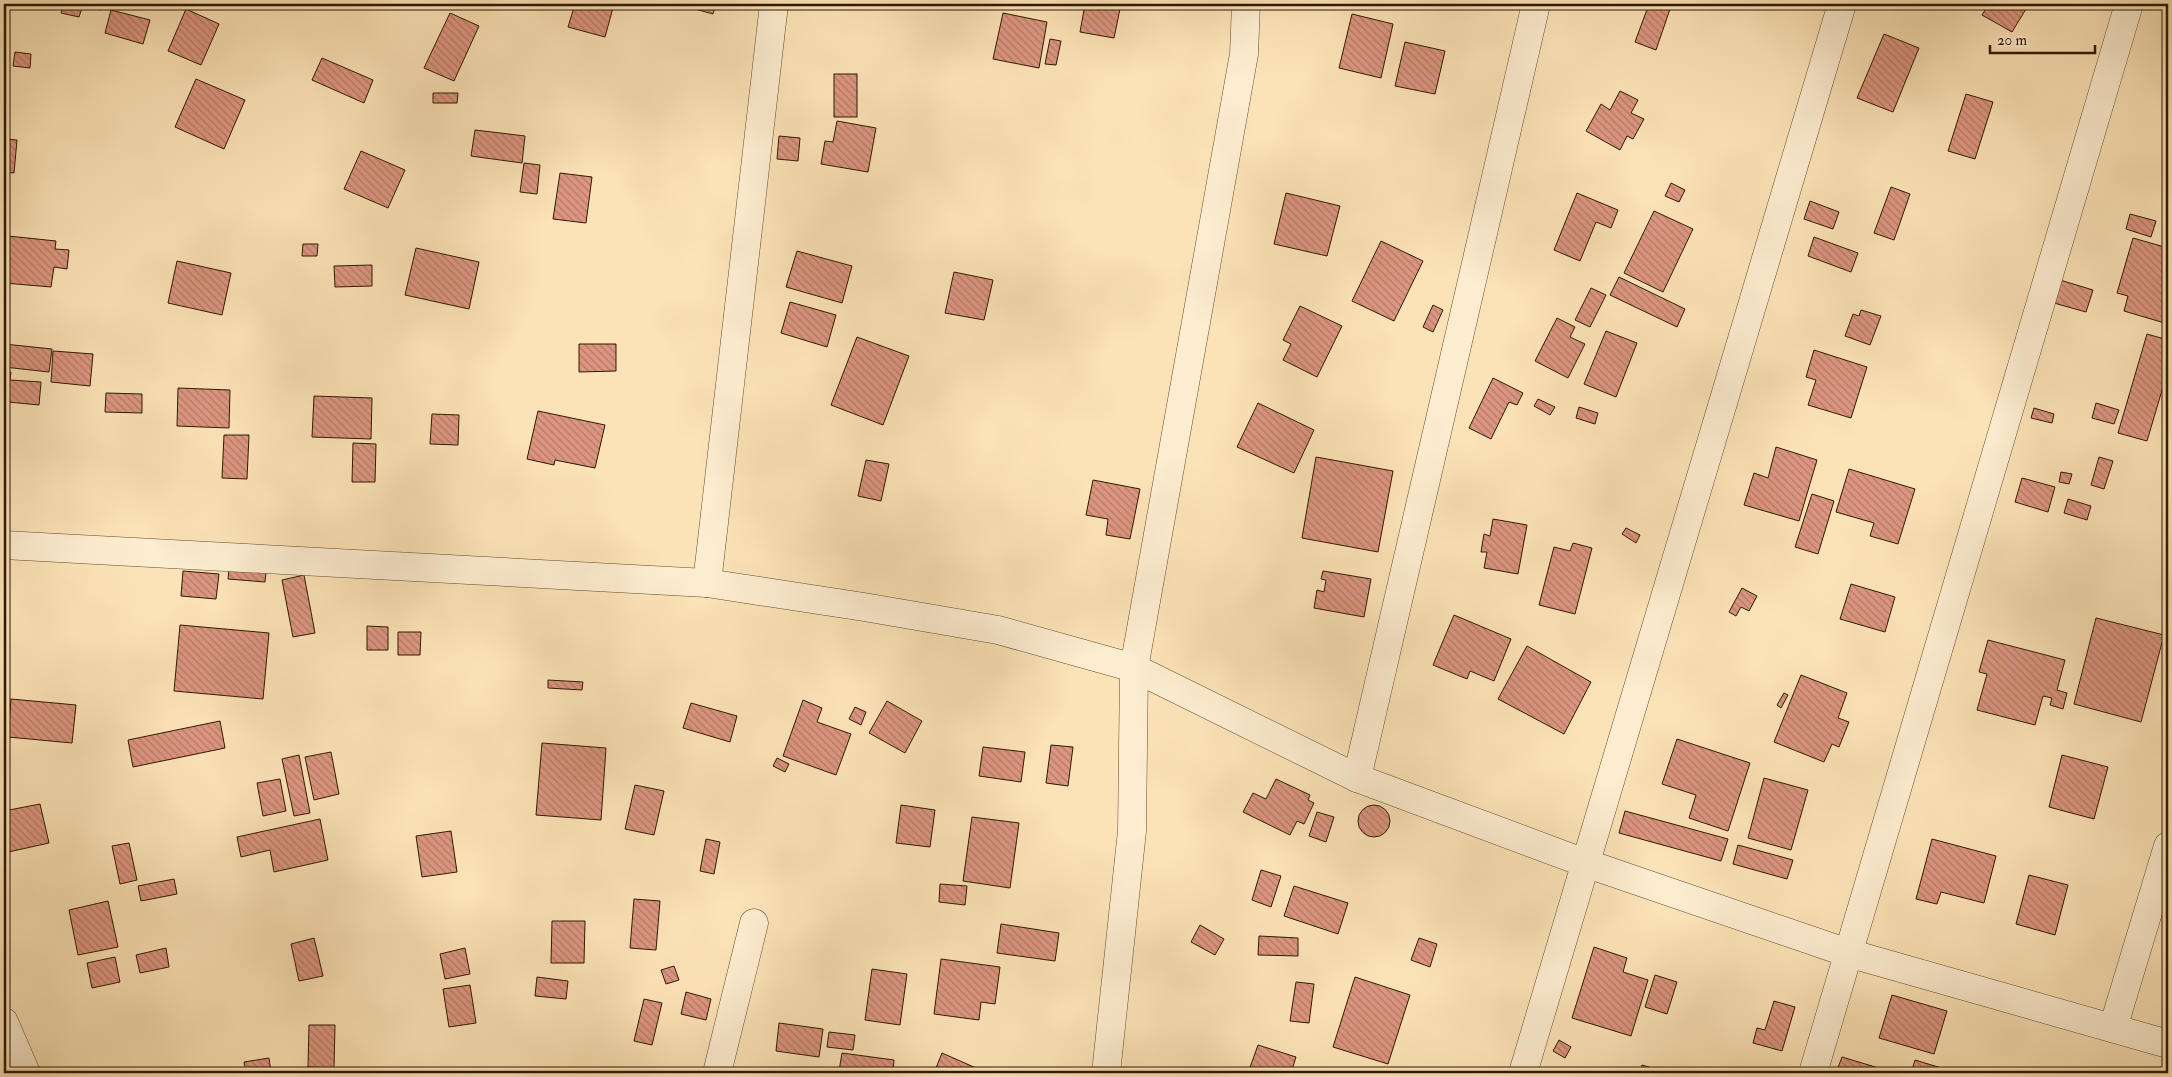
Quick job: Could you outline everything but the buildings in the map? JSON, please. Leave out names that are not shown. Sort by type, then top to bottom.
[{"type":"street","points":[[707,583],[774,4]]},
{"type":"street","points":[[1106,1073],[1132,831],[1134,668],[1244,54],[1246,4]]},
{"type":"street","points":[[1357,778],[1536,4]]},
{"type":"street","points":[[1523,1073],[1842,4]]},
{"type":"street","points":[[1813,1073],[2128,4]]},
{"type":"street","points":[[4,546],[707,583],[998,630],[1134,668],[1357,778],[1585,863],[1848,953],[2168,1044]]},
{"type":"street","points":[[2113,1028],[2168,846]]},
{"type":"street","points":[[717,1073],[754,923]]},
{"type":"street","points":[[4,1022],[26,1073]]}]
